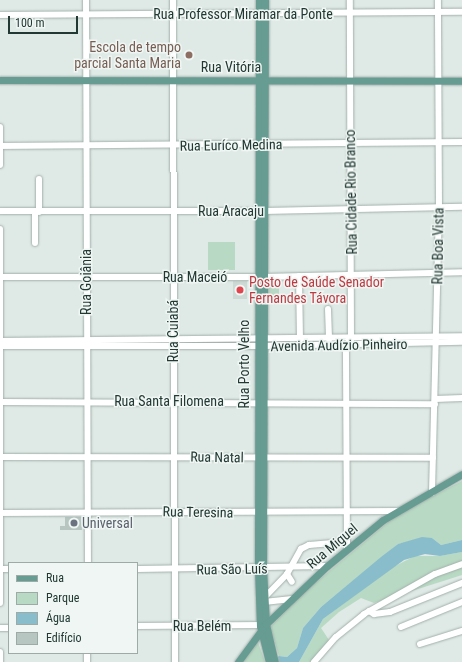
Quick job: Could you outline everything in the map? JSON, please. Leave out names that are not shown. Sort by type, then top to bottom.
[{"type":"main road","name":"Rua Porto Velho","points":[[259,0],[262,14],[260,343],[262,627],[270,657],[275,662]]},
{"type":"main road","name":"Rua Porto Velho","points":[[262,14],[265,0]]},
{"type":"main road","name":"Rua Vitória","points":[[0,80],[462,81]]},
{"type":"main road","name":"Rua Miguel","points":[[238,662],[262,627],[327,566],[396,511],[432,493],[462,474]]},
{"type":"main road","name":"Rua Porto Velho","points":[[261,569],[264,600],[262,627]]},
{"type":"street","name":"Rua Goiânia","points":[[86,0],[88,562]]},
{"type":"street","name":"Rua Cuiabá","points":[[172,0],[172,344],[174,401],[175,662]]},
{"type":"street","name":"Rua Cidade Rio Branco","points":[[350,0],[351,339]]},
{"type":"street","name":"Rua Boa Vista","points":[[432,493],[437,340],[439,207],[438,0]]},
{"type":"street","name":"Rua Professor Miramar da Ponte","points":[[0,15],[462,12]]},
{"type":"street","points":[[0,127],[0,166]]},
{"type":"street","name":"Rua Euríco Medina","points":[[0,146],[172,146],[462,142]]},
{"type":"street","points":[[35,243],[39,180]]},
{"type":"street","name":"Rua Aracaju","points":[[0,212],[172,212],[462,207]]},
{"type":"street","points":[[0,229],[0,603]]},
{"type":"street","name":"Rua Maceió","points":[[1,277],[261,277],[462,272]]},
{"type":"street","points":[[299,276],[300,340]]},
{"type":"street","points":[[328,309],[328,339]]},
{"type":"street","name":"Avenida Audízio Pinheiro","points":[[0,341],[58,343],[260,343],[346,345],[437,340],[462,336]]},
{"type":"street","name":"Avenida Audízio Pinheiro","points":[[260,343],[328,339],[437,340],[462,342]]},
{"type":"street","points":[[347,550],[348,404],[346,345],[351,339]]},
{"type":"street","name":"Avenida Audízio Pinheiro","points":[[0,346],[58,343]]},
{"type":"street","name":"Rua Santa Filomena","points":[[0,402],[174,401],[348,404],[435,402],[462,398]]},
{"type":"street","name":"Rua Natal","points":[[0,457],[174,456],[433,458]]},
{"type":"street","name":"Rua Teresina","points":[[0,513],[175,511],[347,513],[396,511]]},
{"type":"street","points":[[264,600],[288,571],[299,551],[309,545],[347,542]]},
{"type":"street","points":[[323,662],[316,659],[349,626],[369,611],[435,574],[462,564]]},
{"type":"street","name":"Rua São Luís","points":[[138,569],[261,569],[288,571],[327,566]]},
{"type":"street","points":[[288,571],[292,582]]},
{"type":"street","points":[[369,611],[374,614],[390,612],[462,583]]},
{"type":"street","points":[[264,600],[292,599]]},
{"type":"street","points":[[401,627],[462,602]]},
{"type":"street","name":"Rua Belém","points":[[138,626],[262,627]]},
{"type":"street","points":[[420,644],[462,631]]},
{"type":"street","points":[[0,652],[0,662]]},
{"type":"shaded area","name":"Posto de Saúde Senador Fernandes Távora","points":[[233,281],[247,281],[247,299],[233,299]]},
{"type":"green space","points":[[208,242],[235,242],[235,270],[208,270]]},
{"type":"green space","points":[[268,283],[279,283],[279,302],[268,302]]},
{"type":"green space","points":[[462,481],[462,540],[441,545],[432,538],[398,544],[321,607],[303,628],[297,648],[287,657],[279,656],[270,627],[308,589],[398,514]]},
{"type":"green space","points":[[462,552],[462,575],[374,603],[361,598],[339,612],[321,628],[331,643],[314,662],[299,662],[323,619],[393,567],[415,556],[440,556]]},
{"type":"green space","points":[[258,642],[265,662],[243,662],[249,653]]},
{"type":"water","points":[[422,537],[432,538],[441,545],[462,540],[462,552],[440,556],[425,554],[404,560],[323,619],[299,662],[271,662],[279,656],[287,657],[297,648],[303,628],[321,607],[381,557],[398,544]]},
{"type":"building","name":"Universal","points":[[65,517],[81,517],[82,530],[60,530],[60,526],[65,526]]},
{"type":"place","name":"Escola de tempo parcial Santa Maria","points":[[189,55]]},
{"type":"place","name":"Posto de Saúde Senador Fernandes Távora","points":[[240,290]]},
{"type":"place","name":"Universal","points":[[74,523]]}]
